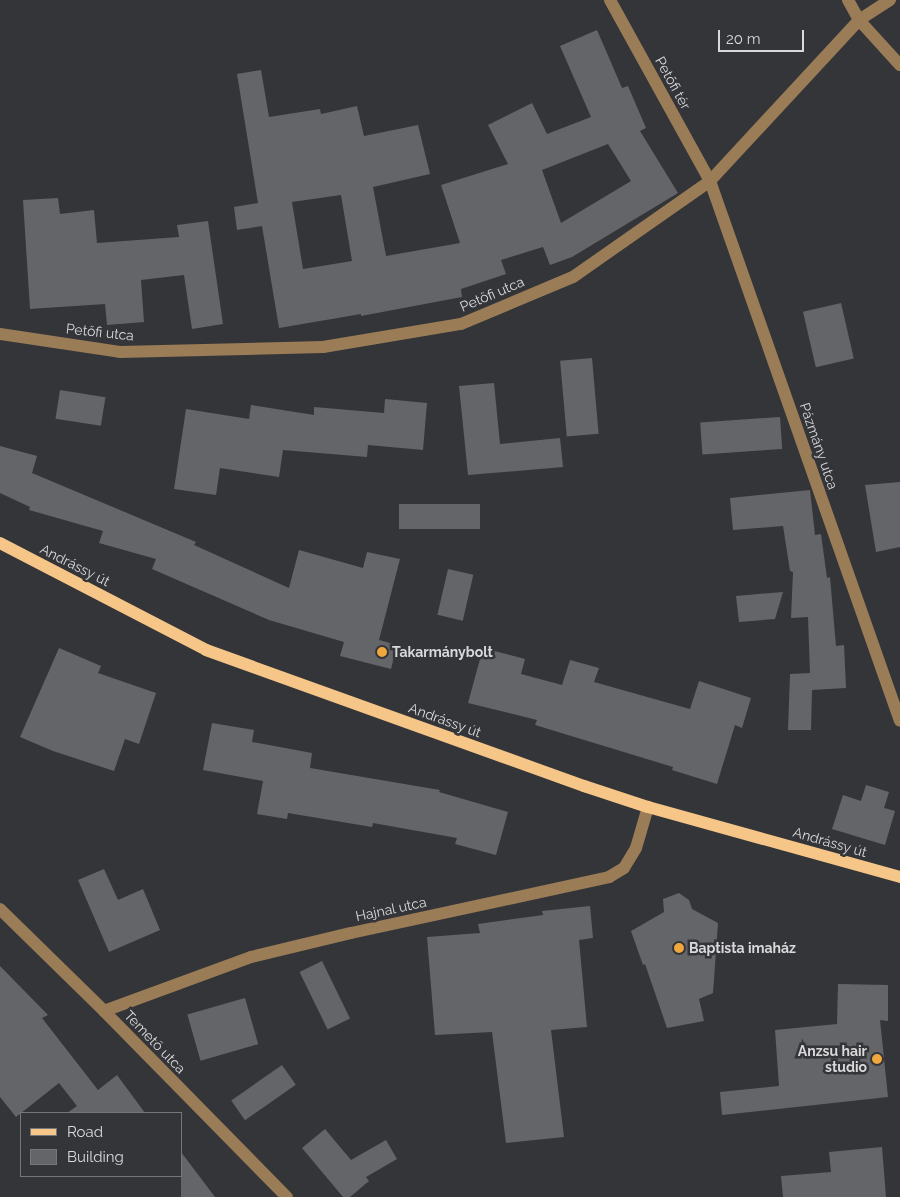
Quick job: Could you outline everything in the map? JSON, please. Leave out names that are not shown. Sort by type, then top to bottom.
[{"type":"main road","name":"Andrássy út","points":[[0,543],[206,650],[575,783],[648,807],[900,877]]},
{"type":"street","name":"Petőfi tér","points":[[610,0],[710,181]]},
{"type":"street","points":[[848,0],[859,20],[900,65]]},
{"type":"street","name":"Petőfi utca","points":[[0,334],[120,352],[323,347],[462,324],[573,277],[710,181],[859,20],[890,0]]},
{"type":"street","name":"Pázmány utca","points":[[710,181],[900,721]]},
{"type":"street","name":"Hajnal utca","points":[[104,1011],[251,957],[350,933],[609,877],[624,868],[636,848],[648,807]]},
{"type":"street","name":"Temető utca","points":[[2,914],[104,1011],[287,1197]]},
{"type":"building","points":[[597,30],[622,88],[628,86],[646,128],[640,131],[678,193],[572,257],[550,265],[543,247],[501,260],[506,274],[461,289],[462,297],[361,316],[361,314],[279,328],[262,226],[237,230],[234,207],[258,203],[237,74],[261,70],[269,117],[320,109],[321,114],[357,106],[364,136],[418,125],[430,174],[373,187],[386,256],[460,243],[441,185],[508,164],[488,125],[532,103],[547,134],[591,117],[560,46]],"holes":[[[608,144],[631,181],[561,223],[542,170]],[[341,195],[352,261],[303,269],[292,202]]]},
{"type":"building","points":[[58,198],[60,214],[94,210],[97,243],[179,237],[177,225],[208,221],[223,324],[192,329],[184,275],[141,280],[144,322],[107,325],[105,304],[30,309],[23,200]]},
{"type":"building","points":[[841,303],[854,359],[816,367],[803,312]]},
{"type":"building","points":[[592,358],[599,434],[567,436],[560,361]]},
{"type":"building","points":[[494,383],[500,444],[560,438],[563,467],[468,475],[459,386]]},
{"type":"building","points":[[60,390],[105,397],[101,426],[55,419]]},
{"type":"building","points":[[385,399],[427,403],[423,450],[368,445],[367,457],[283,450],[279,477],[220,468],[216,495],[174,489],[186,409],[249,419],[251,405],[314,415],[314,407],[384,413]]},
{"type":"building","points":[[780,417],[782,449],[702,455],[700,423]]},
{"type":"building","points":[[0,446],[37,456],[32,473],[196,542],[194,545],[289,588],[299,550],[363,568],[367,552],[400,559],[379,640],[397,645],[391,669],[340,656],[344,642],[269,620],[152,569],[156,559],[99,543],[103,531],[29,510],[30,507],[0,493]]},
{"type":"building","points":[[900,482],[900,547],[876,552],[865,485]]},
{"type":"building","points":[[810,490],[815,535],[821,534],[827,578],[830,577],[836,646],[844,645],[846,688],[812,690],[811,730],[788,730],[790,674],[810,673],[808,617],[791,618],[793,572],[790,571],[783,526],[733,530],[730,498]]},
{"type":"building","points":[[399,504],[480,504],[480,529],[399,529]]},
{"type":"building","points":[[448,569],[473,575],[463,621],[437,615]]},
{"type":"building","points":[[783,592],[775,619],[739,622],[736,596]]},
{"type":"building","points":[[59,648],[101,666],[98,673],[156,693],[139,744],[125,739],[114,771],[53,751],[20,737]]},
{"type":"building","points":[[483,648],[525,659],[521,674],[562,685],[570,660],[599,668],[594,682],[690,709],[699,681],[751,698],[742,728],[735,725],[717,784],[672,770],[673,767],[535,725],[537,720],[468,703]]},
{"type":"building","points":[[212,723],[254,730],[252,742],[312,753],[310,768],[440,790],[439,792],[508,812],[496,855],[455,844],[457,838],[373,823],[372,827],[288,813],[287,819],[257,814],[263,781],[203,770]]},
{"type":"building","points":[[866,785],[889,792],[884,808],[895,811],[885,845],[832,829],[843,795],[861,801]]},
{"type":"building","points":[[104,869],[118,900],[143,889],[160,930],[109,952],[78,880]]},
{"type":"building","name":"Baptista imaház","points":[[679,893],[689,900],[692,909],[718,923],[713,993],[699,999],[704,1021],[667,1028],[645,964],[643,965],[631,931],[664,912],[663,899]]},
{"type":"building","points":[[590,906],[593,938],[579,940],[587,1027],[551,1030],[564,1137],[506,1143],[492,1032],[435,1035],[427,937],[480,933],[478,924],[543,915],[542,911]]},
{"type":"building","points":[[322,961],[350,1019],[328,1029],[300,972]]},
{"type":"building","points":[[0,966],[48,1015],[42,1018],[98,1090],[117,1075],[144,1112],[68,1112],[77,1106],[59,1083],[16,1117],[0,1097]]},
{"type":"building","points":[[838,984],[888,985],[888,1021],[880,1020],[888,1097],[722,1115],[720,1092],[779,1086],[775,1030],[837,1024]]},
{"type":"building","points":[[245,998],[258,1044],[201,1061],[187,1015]]},
{"type":"building","points":[[282,1065],[296,1085],[245,1120],[231,1101]]},
{"type":"building","points":[[325,1129],[351,1160],[386,1140],[397,1159],[366,1177],[369,1181],[350,1197],[343,1197],[302,1148]]},
{"type":"building","points":[[882,1147],[886,1197],[783,1197],[781,1176],[831,1172],[829,1152]]},
{"type":"building","points":[[182,1153],[215,1197],[181,1197],[182,1177]]},
{"type":"place","name":"Takarmánybolt","points":[[382,652]]},
{"type":"place","name":"Baptista imaház","points":[[679,948]]},
{"type":"place","name":"Anzsu hair studio","points":[[877,1059]]}]
